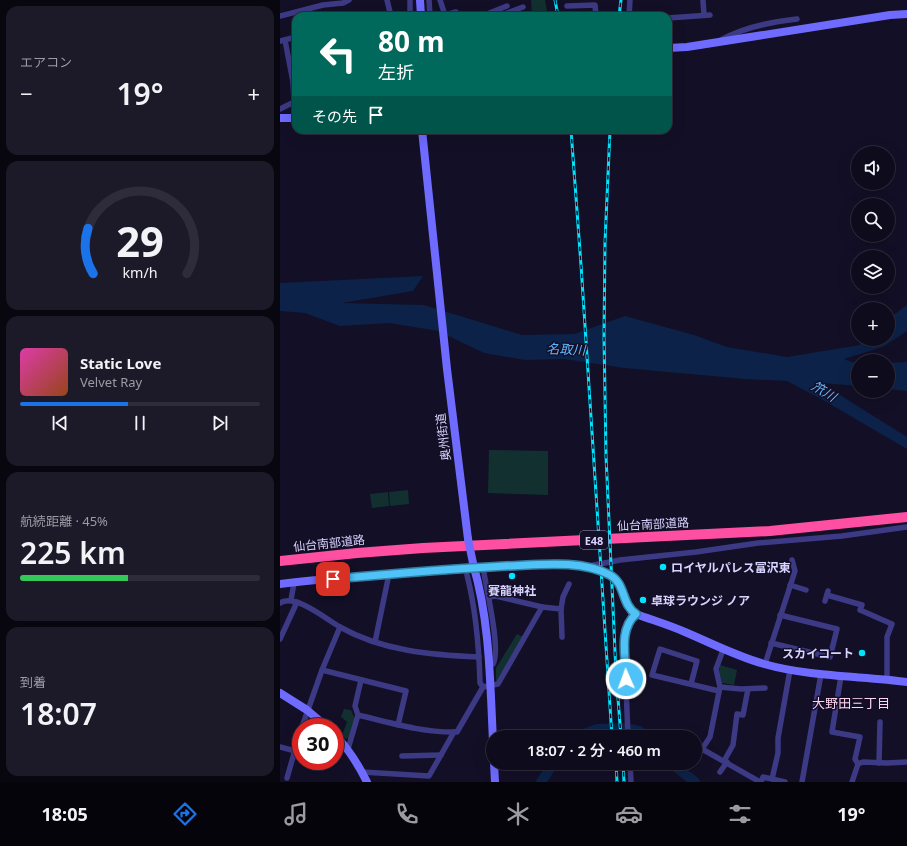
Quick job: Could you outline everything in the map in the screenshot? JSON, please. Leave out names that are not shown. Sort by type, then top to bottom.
[{"type":"highway","name":"仙台南部道路","points":[[280,561],[423,548],[770,531],[907,517]]},
{"type":"street","points":[[296,12],[323,5],[343,3],[349,0]]},
{"type":"street","points":[[387,0],[390,12]]},
{"type":"street","points":[[410,0],[410,12]]},
{"type":"street","points":[[420,0],[421,12]]},
{"type":"street","points":[[429,0],[430,12]]},
{"type":"street","points":[[440,0],[444,12]]},
{"type":"street","points":[[629,12],[630,0]]},
{"type":"street","points":[[672,18],[707,15],[703,1]]},
{"type":"street","points":[[489,12],[506,3]]},
{"type":"street","points":[[567,6],[595,5],[596,12]]},
{"type":"street","points":[[513,12],[523,7]]},
{"type":"street","points":[[280,16],[292,13]]},
{"type":"street","points":[[672,48],[687,47],[890,15],[907,14]]},
{"type":"street","points":[[717,42],[736,32],[775,22],[797,19]]},
{"type":"street","points":[[292,38],[282,41],[292,78]]},
{"type":"street","points":[[280,109],[292,103]]},
{"type":"street","points":[[280,118],[292,118]]},
{"type":"street","name":"奥州街道","points":[[422,134],[447,369],[468,539],[483,615],[488,665],[486,687],[492,730]]},
{"type":"street","points":[[585,567],[620,560],[696,552],[758,543],[842,536],[907,527]]},
{"type":"street","points":[[765,664],[795,571],[792,560]]},
{"type":"street","points":[[280,584],[474,565],[556,564],[585,567],[596,569],[614,577],[623,589],[627,604],[636,614],[684,632],[723,650],[765,664],[790,670],[907,682]]},
{"type":"street","points":[[484,573],[489,597],[496,658],[493,664],[488,665]]},
{"type":"street","points":[[375,642],[389,574]]},
{"type":"street","points":[[467,575],[471,592],[479,657],[480,683],[486,687]]},
{"type":"street","points":[[290,600],[294,582]]},
{"type":"street","points":[[562,637],[561,609],[563,598],[569,584]]},
{"type":"street","points":[[790,585],[806,590]]},
{"type":"street","points":[[827,595],[862,605],[860,610],[892,624],[887,637],[887,680]]},
{"type":"street","points":[[489,597],[496,596],[542,607],[561,609]]},
{"type":"street","points":[[280,602],[290,600],[297,602],[324,616],[340,627],[375,642],[425,653],[479,657]]},
{"type":"street","points":[[280,639],[297,602]]},
{"type":"street","points":[[358,715],[435,732],[457,732],[486,687],[498,684],[542,607]]},
{"type":"street","points":[[628,730],[624,635],[630,619],[636,614]]},
{"type":"street","points":[[771,643],[830,657],[837,629],[780,615]]},
{"type":"street","points":[[304,718],[340,627]]},
{"type":"street","points":[[691,684],[697,661],[660,649],[652,675],[691,684],[719,689],[765,688]]},
{"type":"street","points":[[723,650],[716,670],[719,689],[710,737],[702,749],[761,782],[763,777],[785,782]]},
{"type":"street","points":[[322,670],[406,691],[398,725]]},
{"type":"street","points":[[772,779],[778,753],[778,738],[790,670]]},
{"type":"street","points":[[802,782],[821,674]]},
{"type":"street","points":[[841,676],[832,732],[860,737],[855,759],[858,764],[852,782]]},
{"type":"street","points":[[348,749],[358,715],[355,706],[361,680]]},
{"type":"street","points":[[720,772],[733,745],[737,714],[743,715],[748,689]]},
{"type":"street","points":[[280,693],[307,710],[316,718]]},
{"type":"street","points":[[879,763],[880,722]]},
{"type":"street","points":[[362,772],[429,776],[454,732]]},
{"type":"street","points":[[344,745],[367,782]]},
{"type":"street","points":[[280,748],[292,750]]},
{"type":"street","points":[[402,756],[441,755]]},
{"type":"street","points":[[287,778],[292,761]]},
{"type":"street","points":[[858,764],[863,762],[907,762]]},
{"type":"street","points":[[494,770],[495,782]]},
{"type":"street","points":[[631,770],[632,782]]},
{"type":"green space","points":[[531,0],[545,0],[547,12],[532,12]]},
{"type":"green space","points":[[489,450],[548,451],[548,495],[488,493]]},
{"type":"green space","points":[[408,490],[409,504],[390,506],[389,492]]},
{"type":"green space","points":[[388,492],[389,506],[372,508],[370,494]]},
{"type":"green space","points":[[517,634],[523,637],[496,682],[496,668]]},
{"type":"green space","points":[[720,665],[737,670],[734,685],[722,683],[719,671]]},
{"type":"green space","points":[[344,709],[351,710],[355,719],[349,738],[346,739],[344,737],[344,730],[347,722],[341,717]]},
{"type":"water","points":[[423,276],[413,291],[342,303],[424,305],[522,335],[574,334],[625,316],[694,335],[727,347],[787,357],[854,346],[884,346],[860,354],[851,354],[851,357],[844,359],[851,362],[851,385],[821,383],[907,437],[907,449],[823,400],[787,381],[745,379],[624,368],[564,359],[525,360],[484,353],[438,331],[390,323],[340,326],[305,313],[280,311],[280,283]]},
{"type":"water","points":[[907,305],[907,331],[895,339],[895,314]]},
{"type":"water","points":[[907,362],[907,391],[895,390],[895,363]]},
{"type":"waterway","points":[[594,730],[625,728],[634,730]]},
{"type":"waterway","points":[[541,782],[549,770]]},
{"type":"waterway","points":[[680,770],[695,782]]},
{"type":"railway","points":[[555,0],[557,12]]},
{"type":"railway","points":[[620,12],[621,0]]},
{"type":"railway","points":[[571,134],[612,730]]},
{"type":"railway","points":[[610,134],[605,242],[604,336],[606,456],[616,673],[620,730]]},
{"type":"railway","points":[[616,770],[617,782]]},
{"type":"railway","points":[[623,770],[624,782]]},
{"type":"place","name":"ロイヤルパレス富沢東","points":[[663,567]]},
{"type":"place","name":"賽龍神社","points":[[512,576]]},
{"type":"place","name":"卓球ラウンジ ノア","points":[[643,600]]},
{"type":"place","name":"スカイコート","points":[[862,653]]},
{"type":"district","name":"大野田三丁目","points":[[851,703]]},
{"type":"route","points":[[333,579],[474,568],[556,564],[596,569],[614,577],[620,583],[627,604],[636,614],[630,619],[624,635],[626,679]]},
{"type":"water label","name":"名取川","points":[[566,349]]},
{"type":"water label","name":"笊川","points":[[824,391]]}]
